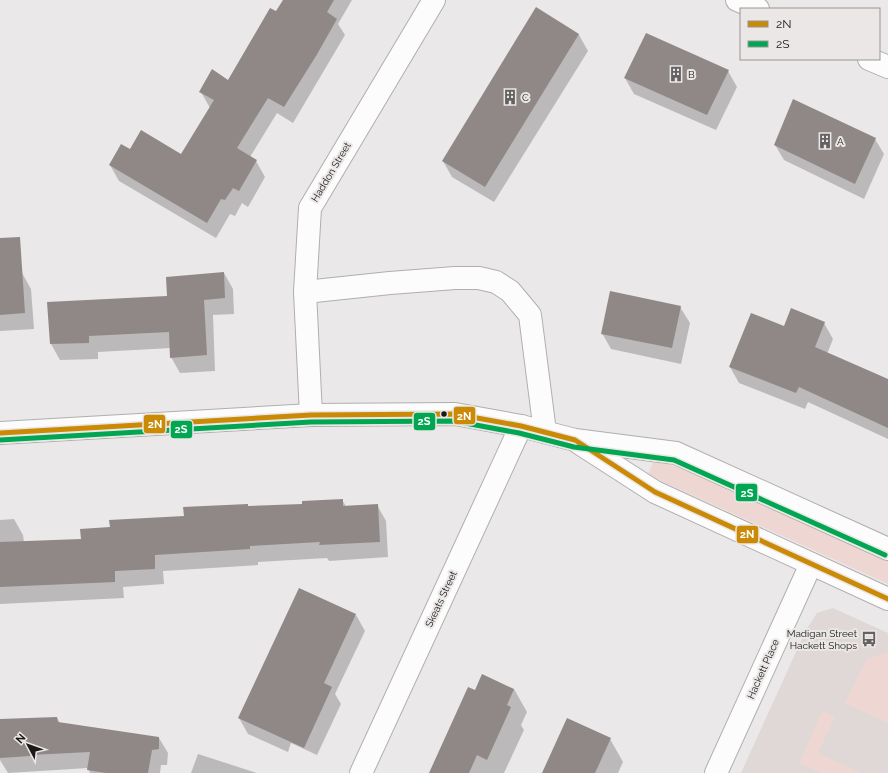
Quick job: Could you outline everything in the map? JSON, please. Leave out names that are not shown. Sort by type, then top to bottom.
[{"type":"street","name":"Haddon Street","points":[[311,415],[306,292],[310,208],[434,0]]},
{"type":"street","points":[[738,0],[756,8]]},
{"type":"street","points":[[871,60],[888,68]]},
{"type":"street","points":[[306,292],[455,278],[479,278],[496,282],[510,291],[530,315],[545,432]]},
{"type":"street","points":[[0,433],[311,415],[455,414],[521,426],[574,440],[676,452],[888,548]]},
{"type":"street","name":"Skeats Street","points":[[361,773],[521,426]]},
{"type":"street","points":[[574,440],[655,492],[888,599]]},
{"type":"street","name":"Hackett Place","points":[[716,773],[811,564]]},
{"type":"shaded area","points":[[653,462],[668,464],[747,492],[888,555],[888,584],[648,475]]},
{"type":"shaded area","points":[[833,608],[888,633],[888,773],[741,773],[806,630],[817,613]]},
{"type":"shaded area","points":[[888,652],[888,723],[845,703],[867,659]]},
{"type":"shaded area","points":[[822,711],[835,717],[818,753],[861,773],[821,773],[799,763]]},
{"type":"building","points":[[283,0],[334,0],[327,12],[337,19],[284,107],[268,98],[237,148],[257,160],[239,191],[233,188],[225,200],[221,199],[207,223],[109,165],[121,144],[130,149],[141,130],[181,154],[214,100],[199,92],[212,69],[228,80],[270,8],[276,11]]},
{"type":"building","name":"C","points":[[536,7],[579,34],[485,187],[442,161]]},
{"type":"building","name":"B","points":[[646,33],[729,70],[707,115],[624,78]]},
{"type":"building","name":"A","points":[[793,99],[876,138],[855,184],[774,145]]},
{"type":"building","points":[[20,237],[25,313],[0,315],[0,238]]},
{"type":"building","points":[[224,272],[225,298],[204,300],[207,355],[170,358],[169,332],[89,336],[89,343],[50,344],[47,302],[167,296],[166,277]]},
{"type":"building","points":[[610,291],[681,306],[672,348],[601,334]]},
{"type":"building","points":[[791,308],[825,322],[815,347],[888,379],[888,428],[799,387],[796,393],[729,367],[751,313],[784,326]]},
{"type":"building","points":[[343,499],[343,506],[378,504],[380,542],[319,545],[320,542],[250,546],[250,549],[155,555],[155,569],[115,571],[115,582],[0,587],[0,542],[81,539],[80,529],[110,527],[109,520],[184,516],[183,507],[248,504],[248,506],[302,504],[302,501]]},
{"type":"building","points":[[299,588],[356,614],[324,683],[332,687],[304,748],[238,718]]},
{"type":"building","points":[[482,674],[514,689],[507,705],[511,707],[487,760],[477,755],[469,773],[429,773],[468,687],[475,690]]},
{"type":"building","points":[[57,717],[58,722],[159,737],[159,749],[152,750],[148,773],[106,773],[87,770],[90,752],[0,758],[0,719]]},
{"type":"building","points":[[567,718],[611,738],[595,773],[542,773]]},
{"type":"transit line","name":"2N","points":[[0,433],[311,415],[455,414],[521,426],[575,440],[655,492],[888,599]]},
{"type":"transit line","name":"2S","points":[[0,440],[311,422],[454,421],[519,433],[574,447],[674,460],[885,555]]},
{"type":"place","name":"B","points":[[676,74]]},
{"type":"place","name":"C","points":[[510,97]]},
{"type":"place","name":"A","points":[[825,141]]},
{"type":"place","name":"Madigan Street Hackett Shops","points":[[869,639]]}]
